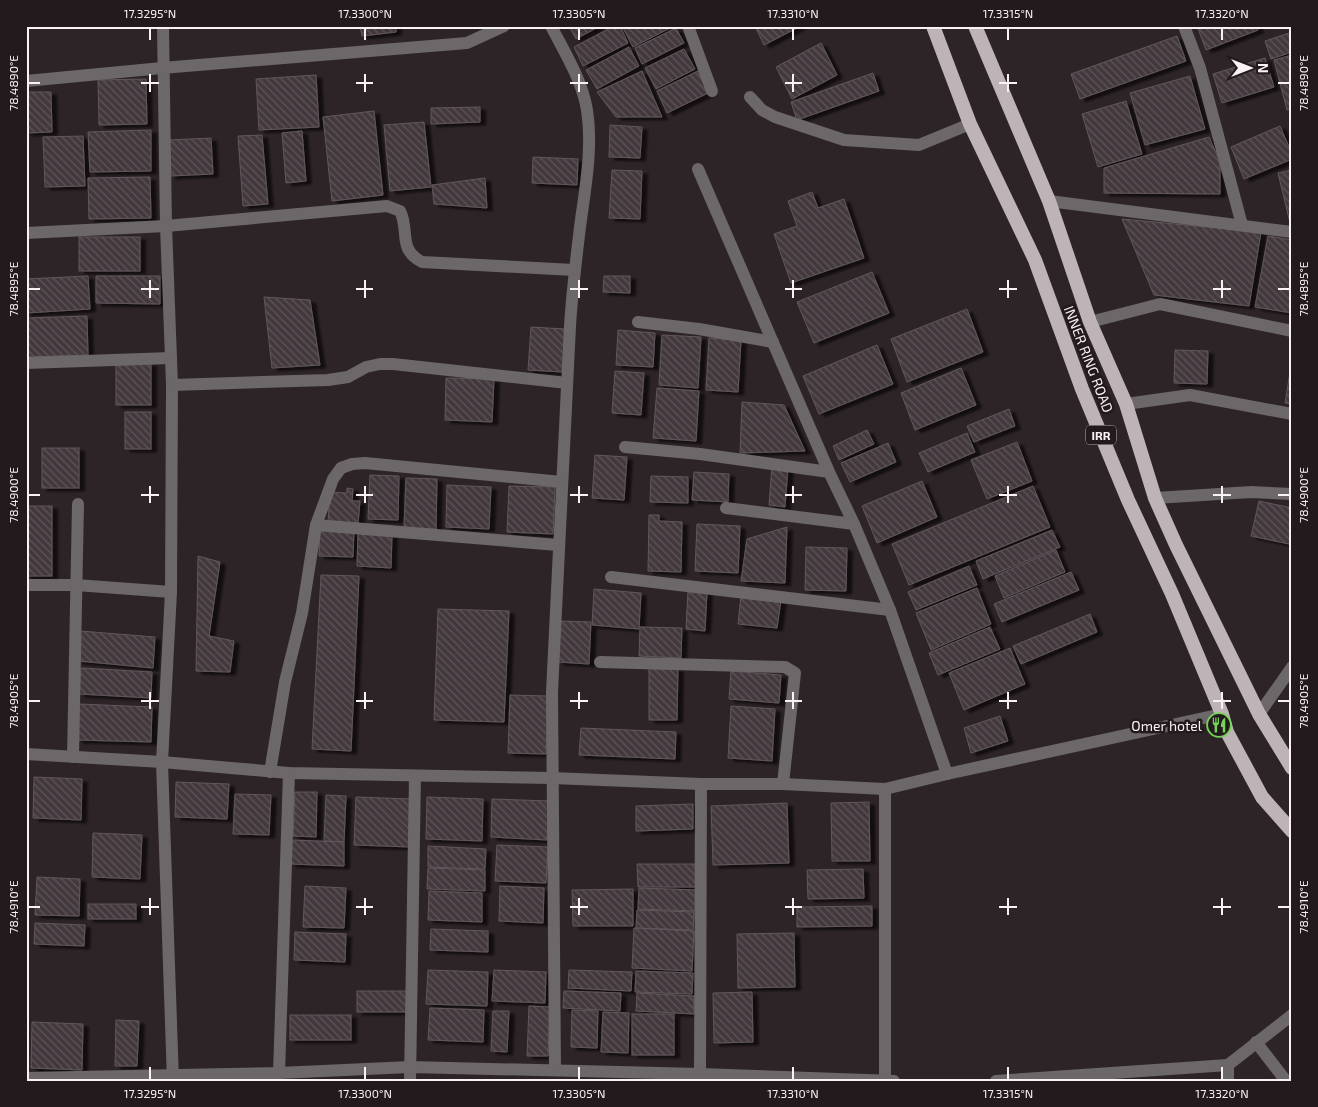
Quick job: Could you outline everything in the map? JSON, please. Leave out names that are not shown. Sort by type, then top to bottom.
[{"type":"highway","name":"INNER RING ROAD","points":[[933,26],[970,124],[1035,260],[1086,398],[1128,500],[1172,594],[1222,714],[1227,732],[1262,797],[1292,831]]},
{"type":"highway","name":"INNER RING ROAD","points":[[975,26],[1049,202],[1090,322],[1126,404],[1155,498],[1176,545],[1260,714],[1292,768]]},
{"type":"street","points":[[163,26],[162,68],[172,385],[171,592],[162,762],[173,1078]]},
{"type":"street","points":[[26,81],[468,43],[504,26]]},
{"type":"street","points":[[551,26],[581,86],[587,109],[589,131],[586,180],[574,270],[558,545],[552,692],[555,1070]]},
{"type":"street","points":[[688,26],[712,91]]},
{"type":"street","points":[[1184,26],[1200,68],[1242,225]]},
{"type":"street","points":[[750,97],[762,110],[775,117],[844,140],[919,145],[970,124]]},
{"type":"street","points":[[698,169],[890,610],[947,774]]},
{"type":"street","points":[[1049,202],[1292,232]]},
{"type":"street","points":[[26,233],[166,226],[387,206],[400,210],[403,217],[407,248],[415,259],[422,262],[574,270]]},
{"type":"street","points":[[1090,322],[1160,304],[1292,330]]},
{"type":"street","points":[[638,322],[699,329],[773,342]]},
{"type":"street","points":[[26,363],[171,358]]},
{"type":"street","points":[[172,385],[328,380],[348,377],[366,368],[380,364],[567,383]]},
{"type":"street","points":[[1126,404],[1190,395],[1292,414]]},
{"type":"street","points":[[625,446],[700,454],[829,472]]},
{"type":"street","points":[[270,772],[285,682],[302,612],[316,525],[333,479],[341,468],[352,464],[378,464],[562,482]]},
{"type":"street","points":[[1155,498],[1251,492],[1292,494]]},
{"type":"street","points":[[73,757],[78,504]]},
{"type":"street","points":[[726,508],[854,524]]},
{"type":"street","points":[[316,525],[558,545]]},
{"type":"street","points":[[611,577],[890,610]]},
{"type":"street","points":[[26,584],[76,585],[171,592]]},
{"type":"street","points":[[600,662],[785,667],[795,674],[783,784]]},
{"type":"street","points":[[1260,714],[1292,667]]},
{"type":"street","points":[[26,754],[162,762],[289,773],[552,778],[701,784],[783,784],[885,789],[1222,714]]},
{"type":"street","points":[[279,1073],[289,773]]},
{"type":"street","points":[[410,1081],[415,776]]},
{"type":"street","points":[[700,1074],[701,784]]},
{"type":"street","points":[[885,789],[885,1080]]},
{"type":"street","points":[[996,1081],[1106,1077],[1228,1065],[1292,1015]]},
{"type":"street","points":[[1256,1042],[1286,1081]]},
{"type":"street","points":[[1228,1065],[1228,1081]]},
{"type":"street","points":[[34,1079],[173,1078],[410,1067],[537,1075],[555,1070],[675,1077],[700,1074],[894,1081]]},
{"type":"building","points":[[360,26],[396,26],[396,32],[362,36]]},
{"type":"building","points":[[569,26],[600,26],[576,39]]},
{"type":"building","points":[[614,26],[620,26],[628,43],[583,66],[574,47]]},
{"type":"building","points":[[622,26],[674,26],[633,47]]},
{"type":"building","points":[[755,26],[801,26],[764,45]]},
{"type":"building","points":[[1197,26],[1257,26],[1258,30],[1206,50]]},
{"type":"building","points":[[676,28],[684,43],[642,64],[635,48]]},
{"type":"building","points":[[1292,32],[1292,52],[1271,59],[1265,41]]},
{"type":"building","points":[[1177,36],[1186,61],[1080,99],[1071,74]]},
{"type":"building","points":[[821,43],[837,75],[792,99],[776,67]]},
{"type":"building","points":[[629,47],[639,66],[597,89],[586,70]]},
{"type":"building","points":[[684,49],[695,69],[656,89],[645,68]]},
{"type":"building","points":[[1292,55],[1292,109],[1287,110],[1274,60]]},
{"type":"building","points":[[1265,58],[1274,87],[1222,103],[1213,74]]},
{"type":"building","points":[[642,71],[662,117],[616,117],[597,92]]},
{"type":"building","points":[[698,71],[708,93],[667,113],[657,91]]},
{"type":"building","points":[[873,73],[879,91],[797,120],[791,102]]},
{"type":"building","points":[[316,75],[319,127],[259,130],[256,79]]},
{"type":"building","points":[[1190,76],[1205,129],[1145,145],[1130,93]]},
{"type":"building","points":[[146,79],[147,124],[99,125],[98,80]]},
{"type":"building","points":[[26,92],[51,92],[52,132],[26,133]]},
{"type":"building","points":[[1126,101],[1142,154],[1098,167],[1082,114]]},
{"type":"building","points":[[480,107],[480,122],[431,124],[431,108]]},
{"type":"building","points":[[374,111],[383,195],[332,201],[323,117]]},
{"type":"building","points":[[424,122],[431,187],[390,191],[384,125]]},
{"type":"building","points":[[610,125],[642,127],[640,158],[609,157]]},
{"type":"building","points":[[1280,126],[1292,154],[1292,159],[1244,179],[1231,147]]},
{"type":"building","points":[[151,130],[151,171],[90,172],[88,132]]},
{"type":"building","points":[[302,131],[306,181],[286,183],[282,133]]},
{"type":"building","points":[[262,135],[268,204],[243,206],[238,136]]},
{"type":"building","points":[[83,136],[85,186],[45,187],[43,137]]},
{"type":"building","points":[[1209,137],[1220,162],[1220,194],[1104,193],[1104,168]]},
{"type":"building","points":[[211,138],[213,174],[170,176],[169,140]]},
{"type":"building","points":[[533,157],[578,159],[577,185],[532,183]]},
{"type":"building","points":[[612,170],[642,171],[640,219],[609,218]]},
{"type":"building","points":[[1292,170],[1292,226],[1291,227],[1278,173]]},
{"type":"building","points":[[150,177],[151,218],[89,219],[88,178]]},
{"type":"building","points":[[485,178],[487,208],[434,204],[432,185]]},
{"type":"building","points":[[812,192],[818,208],[844,199],[864,258],[791,283],[774,234],[797,226],[788,201]]},
{"type":"building","points":[[1122,219],[1261,232],[1249,306],[1154,295]]},
{"type":"building","points":[[1268,236],[1292,240],[1292,313],[1255,307]]},
{"type":"building","points":[[79,237],[140,237],[140,271],[79,271]]},
{"type":"building","points":[[872,272],[889,313],[814,343],[797,302]]},
{"type":"building","points":[[88,276],[90,309],[26,313],[26,279]]},
{"type":"building","points":[[96,276],[160,276],[160,304],[96,303]]},
{"type":"building","points":[[604,276],[630,276],[630,293],[603,292]]},
{"type":"building","points":[[264,297],[310,300],[320,365],[272,368]]},
{"type":"building","points":[[967,309],[983,352],[907,382],[891,339]]},
{"type":"building","points":[[87,316],[88,355],[26,357],[26,318]]},
{"type":"building","points":[[531,327],[565,329],[562,372],[528,370]]},
{"type":"building","points":[[618,330],[655,333],[653,367],[616,365]]},
{"type":"building","points":[[662,335],[701,337],[698,388],[659,385]]},
{"type":"building","points":[[709,338],[741,340],[738,392],[706,390]]},
{"type":"building","points":[[877,345],[893,384],[819,414],[803,376]]},
{"type":"building","points":[[1175,350],[1208,351],[1207,384],[1174,383]]},
{"type":"building","points":[[116,363],[151,363],[151,405],[116,405]]},
{"type":"building","points":[[961,368],[976,405],[915,430],[901,393]]},
{"type":"building","points":[[615,371],[644,373],[641,415],[612,413]]},
{"type":"building","points":[[1290,372],[1292,372],[1292,404],[1285,403]]},
{"type":"building","points":[[446,378],[494,379],[492,422],[445,420]]},
{"type":"building","points":[[657,388],[699,391],[696,441],[653,438]]},
{"type":"building","points":[[742,402],[784,405],[805,451],[740,453]]},
{"type":"building","points":[[1009,409],[1015,426],[974,442],[967,426]]},
{"type":"building","points":[[125,412],[151,412],[151,449],[125,449]]},
{"type":"building","points":[[867,430],[874,444],[839,460],[833,446]]},
{"type":"building","points":[[967,433],[975,452],[928,472],[919,453]]},
{"type":"building","points":[[1017,442],[1032,481],[987,499],[971,460]]},
{"type":"building","points":[[888,443],[896,462],[850,482],[841,463]]},
{"type":"building","points":[[42,448],[79,448],[79,488],[42,488]]},
{"type":"building","points":[[595,455],[627,457],[624,500],[592,498]]},
{"type":"building","points":[[772,465],[788,467],[785,507],[769,505]]},
{"type":"building","points":[[694,472],[729,474],[728,502],[692,500]]},
{"type":"building","points":[[370,475],[399,476],[398,520],[368,519]]},
{"type":"building","points":[[651,476],[688,477],[688,503],[650,502]]},
{"type":"building","points":[[406,478],[437,479],[436,529],[404,528]]},
{"type":"building","points":[[922,481],[937,517],[877,543],[862,506]]},
{"type":"building","points":[[447,485],[491,487],[489,529],[446,527]]},
{"type":"building","points":[[509,486],[555,487],[553,534],[507,532]]},
{"type":"building","points":[[1033,486],[1050,527],[909,585],[892,544]]},
{"type":"building","points":[[347,488],[353,489],[352,501],[360,501],[358,524],[328,522],[330,492],[347,493]]},
{"type":"building","points":[[1259,501],[1292,508],[1292,529],[1289,544],[1251,536]]},
{"type":"building","points":[[26,506],[52,506],[52,576],[26,576]]},
{"type":"building","points":[[649,515],[659,515],[659,521],[682,522],[681,572],[648,571]]},
{"type":"building","points":[[697,524],[740,526],[738,573],[695,571]]},
{"type":"building","points":[[787,527],[785,583],[741,581],[747,539]]},
{"type":"building","points":[[320,528],[354,529],[353,557],[319,556]]},
{"type":"building","points":[[1052,530],[1060,547],[983,579],[976,561]]},
{"type":"building","points":[[358,533],[392,535],[391,568],[357,566]]},
{"type":"building","points":[[806,547],[847,548],[846,591],[805,590]]},
{"type":"building","points":[[1056,550],[1065,572],[1004,598],[995,576]]},
{"type":"building","points":[[198,556],[220,562],[209,636],[234,641],[230,672],[196,671]]},
{"type":"building","points":[[969,566],[977,585],[916,610],[908,592]]},
{"type":"building","points":[[1071,572],[1079,590],[1002,622],[994,604]]},
{"type":"building","points":[[321,575],[359,576],[351,751],[312,749]]},
{"type":"building","points":[[977,588],[991,624],[931,650],[916,613]]},
{"type":"building","points":[[594,589],[641,593],[639,629],[592,625]]},
{"type":"building","points":[[688,591],[707,592],[705,631],[686,629]]},
{"type":"building","points":[[741,595],[781,600],[777,628],[738,624]]},
{"type":"building","points":[[438,609],[509,611],[504,722],[434,720]]},
{"type":"building","points":[[1090,614],[1097,632],[1021,664],[1013,646]]},
{"type":"building","points":[[560,621],[591,622],[589,664],[558,662]]},
{"type":"building","points":[[640,627],[682,628],[681,658],[639,656]]},
{"type":"building","points":[[990,627],[1000,649],[938,675],[929,653]]},
{"type":"building","points":[[80,631],[155,637],[153,668],[78,661]]},
{"type":"building","points":[[1010,648],[1025,684],[964,710],[949,673]]},
{"type":"building","points":[[81,668],[152,672],[151,698],[79,694]]},
{"type":"building","points":[[649,668],[678,669],[677,720],[649,720]]},
{"type":"building","points":[[731,671],[781,675],[779,703],[729,699]]},
{"type":"building","points":[[510,695],[548,696],[546,754],[508,753]]},
{"type":"building","points":[[79,704],[152,707],[151,742],[77,740]]},
{"type":"building","points":[[731,706],[775,709],[772,761],[728,758]]},
{"type":"building","points":[[1000,716],[1008,741],[971,753],[964,728]]},
{"type":"building","points":[[581,728],[676,732],[675,759],[579,755]]},
{"type":"building","points":[[34,777],[82,779],[81,820],[33,818]]},
{"type":"building","points":[[176,782],[229,784],[227,819],[175,817]]},
{"type":"building","points":[[295,792],[317,792],[316,837],[293,836]]},
{"type":"building","points":[[235,794],[271,795],[269,835],[233,834]]},
{"type":"building","points":[[326,795],[346,796],[344,842],[324,841]]},
{"type":"building","points":[[356,797],[412,799],[410,847],[354,845]]},
{"type":"building","points":[[427,797],[483,799],[482,841],[426,839]]},
{"type":"building","points":[[492,799],[549,801],[547,840],[491,837]]},
{"type":"building","points":[[869,802],[870,861],[832,861],[831,803]]},
{"type":"building","points":[[787,803],[789,863],[713,865],[711,806]]},
{"type":"building","points":[[693,804],[693,829],[636,831],[636,806]]},
{"type":"building","points":[[93,833],[142,835],[140,879],[92,877]]},
{"type":"building","points":[[291,840],[344,842],[344,866],[290,864]]},
{"type":"building","points":[[497,845],[548,847],[546,883],[495,881]]},
{"type":"building","points":[[428,846],[486,849],[485,869],[428,867]]},
{"type":"building","points":[[637,864],[696,864],[696,887],[638,887]]},
{"type":"building","points":[[428,868],[485,870],[485,891],[427,889]]},
{"type":"building","points":[[863,869],[864,898],[808,899],[807,870]]},
{"type":"building","points":[[37,877],[80,879],[79,916],[35,915]]},
{"type":"building","points":[[305,886],[346,888],[344,928],[303,927]]},
{"type":"building","points":[[500,886],[544,888],[543,923],[499,921]]},
{"type":"building","points":[[639,888],[696,890],[696,911],[638,909]]},
{"type":"building","points":[[633,889],[633,926],[573,926],[572,890]]},
{"type":"building","points":[[429,891],[482,893],[482,922],[428,920]]},
{"type":"building","points":[[88,904],[136,904],[136,919],[88,919]]},
{"type":"building","points":[[872,906],[872,926],[797,927],[797,907]]},
{"type":"building","points":[[637,910],[694,912],[693,930],[636,928]]},
{"type":"building","points":[[35,923],[85,925],[84,946],[34,944]]},
{"type":"building","points":[[634,928],[694,931],[692,971],[632,968]]},
{"type":"building","points":[[431,929],[488,931],[488,952],[430,950]]},
{"type":"building","points":[[295,932],[346,934],[345,962],[294,960]]},
{"type":"building","points":[[794,933],[795,987],[738,988],[737,934]]},
{"type":"building","points":[[428,970],[488,972],[487,1006],[426,1004]]},
{"type":"building","points":[[494,970],[546,972],[545,1003],[492,1001]]},
{"type":"building","points":[[569,970],[632,972],[631,991],[568,988]]},
{"type":"building","points":[[636,971],[693,973],[692,994],[635,992]]},
{"type":"building","points":[[357,991],[410,991],[410,1012],[357,1012]]},
{"type":"building","points":[[564,991],[621,993],[620,1011],[563,1008]]},
{"type":"building","points":[[752,992],[753,1042],[714,1043],[713,993]]},
{"type":"building","points":[[637,993],[694,996],[694,1014],[636,1011]]},
{"type":"building","points":[[529,1006],[550,1007],[548,1056],[527,1056]]},
{"type":"building","points":[[430,1008],[484,1010],[483,1042],[428,1040]]},
{"type":"building","points":[[572,1010],[598,1011],[597,1048],[571,1047]]},
{"type":"building","points":[[493,1011],[509,1011],[507,1052],[491,1051]]},
{"type":"building","points":[[603,1012],[629,1013],[628,1053],[601,1052]]},
{"type":"building","points":[[632,1014],[674,1014],[674,1055],[632,1055]]},
{"type":"building","points":[[290,1015],[351,1015],[351,1040],[290,1040]]},
{"type":"building","points":[[116,1020],[139,1021],[137,1066],[115,1066]]},
{"type":"building","points":[[32,1022],[83,1024],[82,1070],[31,1068]]},
{"type":"place","name":"Omer hotel","points":[[1219,725]]}]
